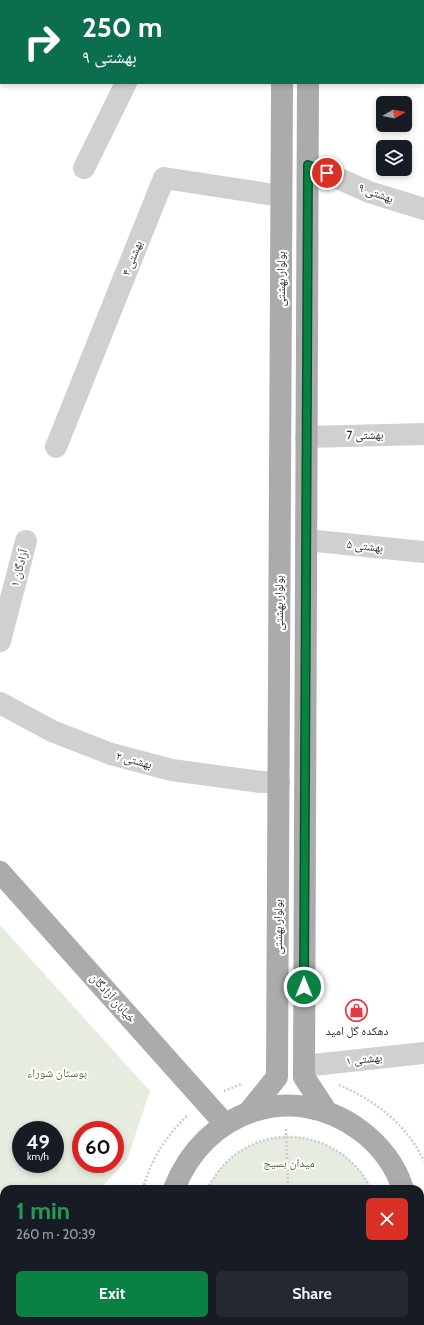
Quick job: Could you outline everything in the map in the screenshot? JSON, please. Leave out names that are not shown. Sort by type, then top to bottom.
[{"type":"main road","name":"بولوار بهشتی","points":[[248,1113],[277,1077],[281,84]]},
{"type":"main road","points":[[308,84],[304,1077],[327,1112]]},
{"type":"main road","name":"خیابان آزادگان","points":[[0,872],[225,1124]]},
{"type":"main road","points":[[176,1185],[186,1164],[194,1153],[203,1142],[225,1124],[248,1113],[272,1107],[284,1106],[297,1106],[327,1112],[354,1126],[378,1145],[395,1170],[401,1185]]},
{"type":"street","points":[[84,168],[126,84]]},
{"type":"street","name":"بهشتی ۹","points":[[308,165],[369,192],[424,208]]},
{"type":"street","name":"بهشتی ۴","points":[[56,447],[164,178],[281,196]]},
{"type":"street","name":"بهشتی 7","points":[[306,437],[424,434]]},
{"type":"street","name":"بهشتی ۵","points":[[306,540],[424,552]]},
{"type":"street","name":"آزادگان ۱","points":[[0,641],[26,541]]},
{"type":"street","name":"بهشتی ۲","points":[[0,703],[52,731],[111,754],[172,770],[260,782],[279,782]]},
{"type":"street","name":"بهشتی ۱","points":[[304,1066],[424,1053]]},
{"type":"path","points":[[285,1136],[288,1185]]},
{"type":"path","points":[[209,1185],[218,1171],[234,1155],[243,1149],[264,1140],[285,1136],[319,1141],[339,1151],[356,1166],[369,1185]]},
{"type":"green space","name":"بوستان شوراء","points":[[0,925],[150,1091],[127,1160],[124,1163],[124,1121],[72,1121],[72,1173],[115,1173],[104,1185],[0,1185]]},
{"type":"green space","name":"میدان بسیج","points":[[285,1136],[299,1137],[324,1144],[347,1158],[356,1167],[369,1185],[210,1185],[221,1168],[239,1152],[260,1141]]},
{"type":"place","name":"دهکده گل امید","points":[[357,1010]]},
{"type":"route","points":[[304,987],[308,165],[327,173]]}]
